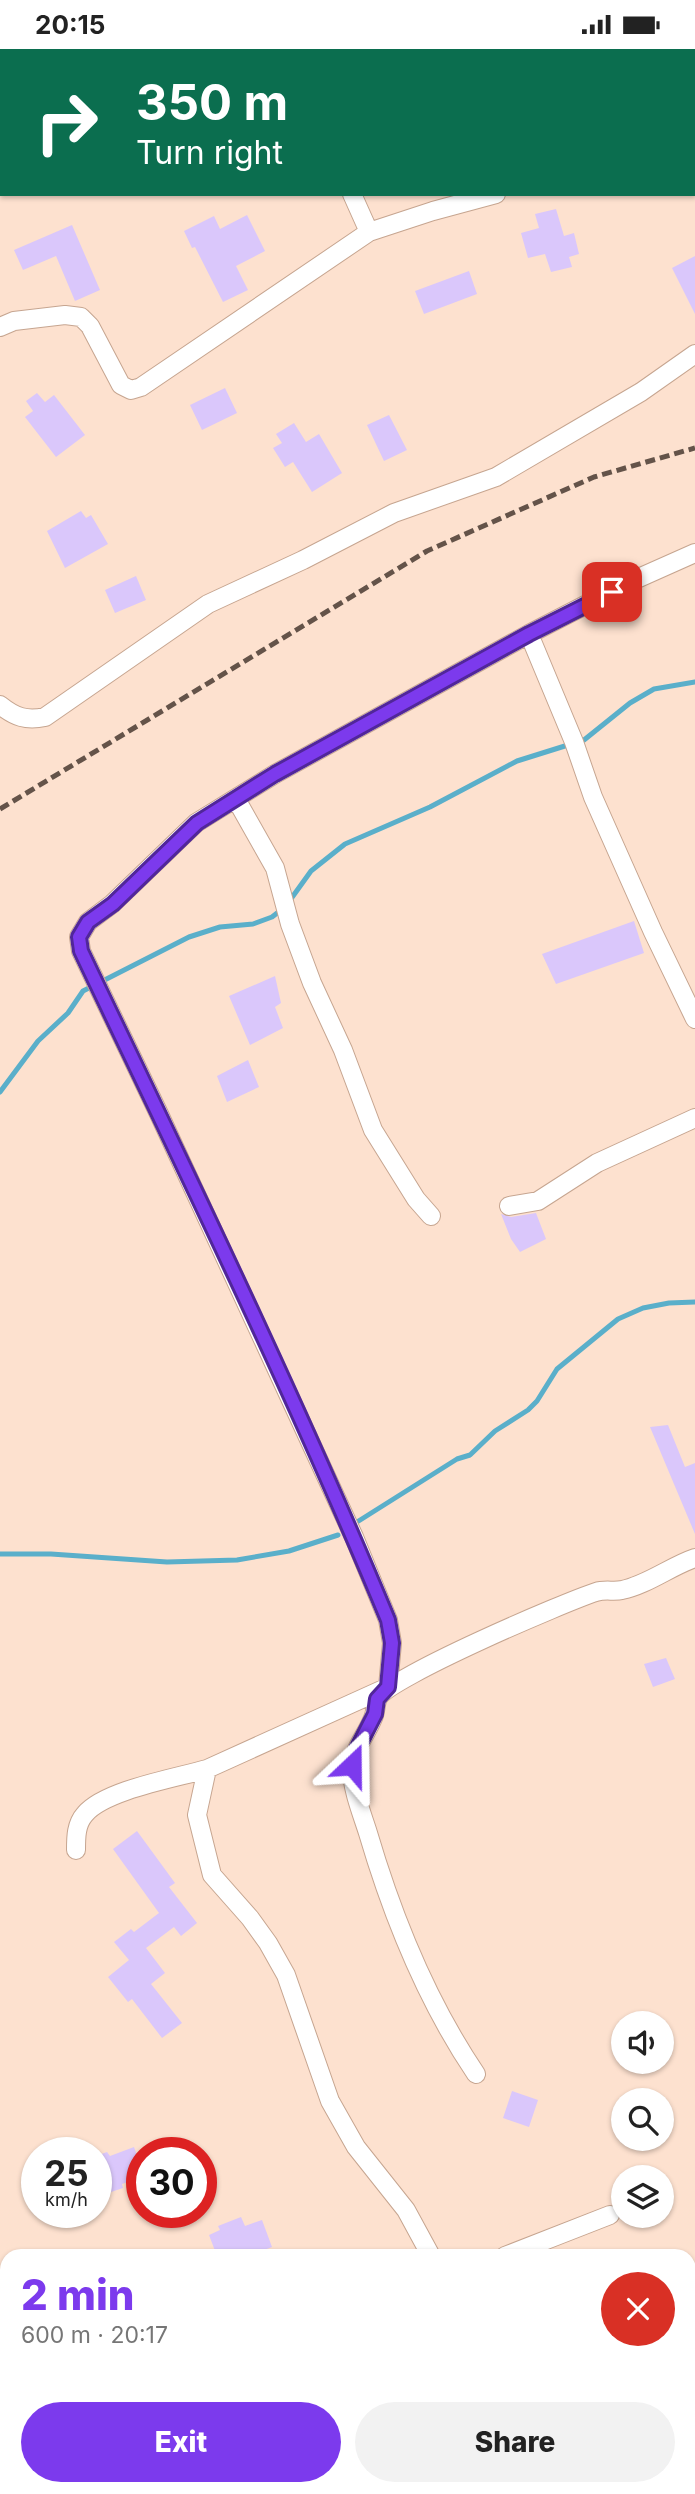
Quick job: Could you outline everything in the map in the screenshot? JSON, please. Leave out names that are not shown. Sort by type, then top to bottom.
[{"type":"street","points":[[353,196],[369,232]]},
{"type":"street","points":[[0,327],[14,321],[65,315],[81,317],[90,326],[121,385],[131,390],[141,387],[369,232],[489,196]]},
{"type":"street","points":[[0,705],[12,715],[29,720],[45,717],[208,604],[303,560],[394,513],[496,477],[641,392],[695,355]]},
{"type":"street","points":[[476,2074],[441,2019],[401,1932],[354,1785],[352,1774],[356,1751],[375,1714],[377,1699],[388,1687],[392,1643],[388,1620],[354,1537],[81,951],[79,937],[88,922],[113,904],[197,823],[275,774],[529,634],[632,581],[695,554]]},
{"type":"street","points":[[529,634],[574,742],[593,797],[695,1019]]},
{"type":"street","points":[[236,799],[275,868],[290,924],[312,983],[343,1050],[373,1130],[416,1199],[431,1216]]},
{"type":"street","points":[[509,1206],[538,1201],[597,1163],[695,1118]]},
{"type":"street","points":[[76,1850],[76,1830],[83,1815],[119,1793],[207,1769],[570,1601],[601,1591],[623,1590],[695,1558]]},
{"type":"street","points":[[207,1769],[198,1815],[212,1875],[268,1943],[286,1975],[330,2101],[356,2147],[406,2210],[427,2249]]},
{"type":"street","points":[[523,2249],[610,2215]]},
{"type":"building","points":[[556,209],[564,236],[574,233],[579,254],[569,257],[572,267],[551,272],[545,254],[528,258],[521,233],[539,228],[535,214]]},
{"type":"building","points":[[247,215],[265,251],[236,266],[248,290],[223,302],[184,231],[214,216],[220,229]]},
{"type":"building","points":[[72,225],[100,290],[75,301],[56,256],[23,270],[14,250]]},
{"type":"building","points":[[695,256],[695,314],[672,268]]},
{"type":"building","points":[[469,271],[477,294],[424,314],[415,291]]},
{"type":"building","points":[[225,388],[237,413],[202,430],[190,405]]},
{"type":"building","points":[[37,393],[45,402],[54,395],[85,435],[56,457],[25,417],[33,411],[26,401]]},
{"type":"building","points":[[389,415],[407,450],[384,461],[367,425]]},
{"type":"building","points":[[294,423],[306,442],[319,434],[342,473],[312,492],[293,462],[285,467],[273,448],[282,443],[276,434]]},
{"type":"building","points":[[81,511],[86,518],[91,515],[108,544],[65,568],[47,531]]},
{"type":"building","points":[[136,576],[146,600],[115,613],[105,590]]},
{"type":"building","points":[[634,921],[644,953],[556,984],[542,954]]},
{"type":"building","points":[[275,976],[281,1003],[275,1007],[283,1028],[250,1045],[229,996]]},
{"type":"building","points":[[248,1060],[259,1087],[227,1102],[217,1076]]},
{"type":"building","points":[[536,1213],[546,1239],[520,1252],[511,1239],[501,1214],[511,1217]]},
{"type":"building","points":[[668,1425],[685,1467],[695,1463],[695,1534],[650,1427]]},
{"type":"building","points":[[666,1658],[675,1679],[653,1687],[644,1664]]},
{"type":"building","points":[[137,1831],[175,1883],[169,1887],[197,1923],[181,1936],[174,1927],[146,1948],[165,1973],[151,1984],[182,2023],[162,2038],[132,1999],[128,2002],[108,1977],[129,1960],[114,1942],[131,1929],[134,1932],[159,1913],[113,1849]]},
{"type":"building","points":[[512,2091],[538,2100],[529,2127],[503,2118]]},
{"type":"building","points":[[126,2150],[126,2183],[122,2184],[123,2188],[112,2192],[112,2155]]},
{"type":"building","points":[[241,2217],[245,2226],[262,2220],[272,2247],[214,2249],[209,2235],[220,2230],[218,2226]]},
{"type":"waterway","points":[[288,903],[311,871],[345,844],[430,807],[517,761],[584,740],[630,703],[654,689],[695,682]]},
{"type":"waterway","points":[[0,1092],[38,1041],[68,1013],[83,991],[189,937],[220,927],[253,924],[272,917],[281,910]]},
{"type":"waterway","points":[[357,1522],[457,1459],[470,1455],[495,1431],[528,1410],[537,1401],[557,1369],[618,1319],[643,1308],[695,1302]]},
{"type":"waterway","points":[[0,1554],[51,1554],[167,1562],[237,1560],[289,1551],[338,1535]]},
{"type":"railway","points":[[0,809],[427,551],[594,477],[695,448]]},
{"type":"route","points":[[352,1765],[356,1751],[375,1714],[377,1699],[388,1687],[392,1643],[388,1620],[354,1537],[81,951],[79,937],[88,922],[113,904],[197,823],[275,774],[529,634],[612,592]]}]
